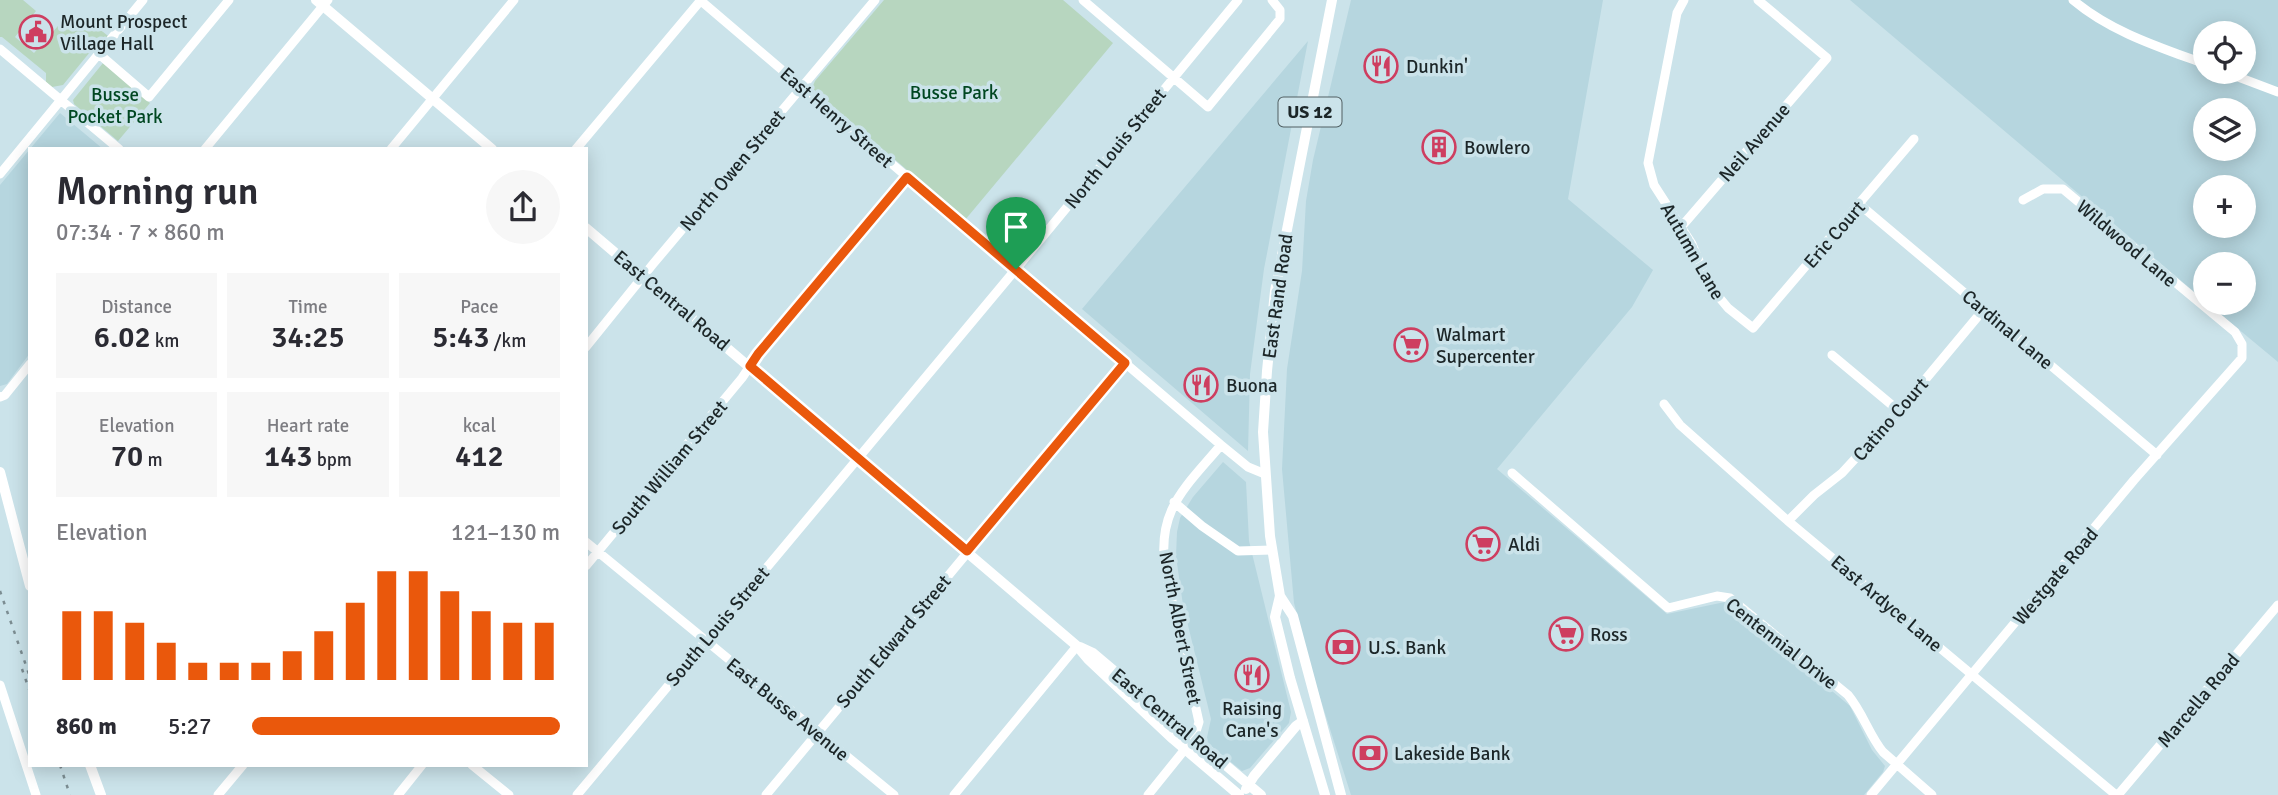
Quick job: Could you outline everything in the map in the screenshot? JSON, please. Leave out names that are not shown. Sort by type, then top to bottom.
[{"type":"main road","name":"East Rand Road","points":[[1332,0],[1275,291],[1263,432],[1272,550],[1280,596],[1293,616],[1341,795]]},
{"type":"main road","points":[[322,2],[490,147]]},
{"type":"main road","name":"East Central Road","points":[[588,230],[967,551],[1077,646],[1088,659],[1190,743],[1261,795]]},
{"type":"main road","points":[[0,472],[28,578]]},
{"type":"main road","name":"East Rand Road","points":[[1280,596],[1275,617],[1325,795]]},
{"type":"main road","points":[[1241,795],[1296,726],[1303,721]]},
{"type":"main road","name":"East Central Road","points":[[1190,743],[1241,795]]},
{"type":"main road","points":[[91,767],[101,795]]},
{"type":"street","points":[[0,174],[144,0]]},
{"type":"street","points":[[99,54],[149,97],[229,0]]},
{"type":"street","points":[[393,147],[514,0]]},
{"type":"street","points":[[578,147],[701,0]]},
{"type":"street","name":"East Henry Street","points":[[701,0],[1221,445],[1248,467],[1265,474]]},
{"type":"street","name":"North Owen Street","points":[[588,345],[875,0]]},
{"type":"street","points":[[1083,0],[1208,107],[1280,19],[1280,10],[1272,0]]},
{"type":"street","name":"North Louis Street","points":[[857,458],[1238,0]]},
{"type":"street","name":"Autumn Lane","points":[[1684,0],[1677,13],[1648,163],[1654,185],[1692,244],[1709,285],[1728,308],[1753,328]]},
{"type":"street","name":"Neil Avenue","points":[[1682,226],[1827,58],[1758,0]]},
{"type":"street","points":[[2073,0],[2091,15],[2116,29],[2193,60]]},
{"type":"street","points":[[207,147],[322,2]]},
{"type":"street","points":[[0,49],[117,147]]},
{"type":"street","points":[[2256,84],[2278,92]]},
{"type":"street","name":"Eric Court","points":[[1753,328],[1914,139]]},
{"type":"street","name":"South William Street","points":[[588,564],[758,354],[907,177]]},
{"type":"street","name":"Wildwood Lane","points":[[2023,200],[2042,189],[2063,189],[2235,332],[2242,344],[2242,358]]},
{"type":"street","name":"Cardinal Lane","points":[[1859,204],[2157,455]]},
{"type":"street","name":"Catino Court","points":[[1788,521],[1814,495],[1842,473],[1899,411],[1984,309]]},
{"type":"street","points":[[1832,355],[1899,411]]},
{"type":"street","name":"Westgate Road","points":[[1871,795],[2242,358]]},
{"type":"street","name":"South Edward Street","points":[[766,795],[1125,363]]},
{"type":"street","points":[[0,397],[5,395],[28,366]]},
{"type":"street","name":"East Ardyce Lane","points":[[1664,404],[1680,425],[1788,521],[2117,795]]},
{"type":"street","name":"North Albert Street","points":[[1190,743],[1199,725],[1198,716],[1164,564],[1164,531],[1174,502],[1221,445]]},
{"type":"street","name":"South Louis Street","points":[[577,795],[857,458]]},
{"type":"street","name":"Centennial Drive","points":[[1512,473],[1668,608],[1717,596],[1730,598],[1849,695],[1862,713],[1877,745],[1897,765]]},
{"type":"street","points":[[1174,502],[1238,551],[1272,550]]},
{"type":"street","name":"East Busse Avenue","points":[[588,544],[894,795]]},
{"type":"street","name":"Marcella Road","points":[[2117,795],[2278,605]]},
{"type":"street","points":[[954,795],[1077,646]]},
{"type":"street","points":[[0,685],[37,795]]},
{"type":"street","points":[[1147,795],[1190,743]]},
{"type":"street","points":[[1897,765],[1932,795]]},
{"type":"street","points":[[218,795],[241,767]]},
{"type":"street","points":[[398,795],[420,767]]},
{"type":"street","points":[[474,767],[509,795]]},
{"type":"shaded area","points":[[1351,0],[1603,0],[1568,199],[1653,270],[1632,307],[1497,469],[1667,614],[1725,602],[1850,706],[1872,750],[1885,766],[1864,795],[1351,795],[1315,682],[1294,603],[1282,469],[1287,369],[1302,271],[1306,201],[1313,160]]},
{"type":"shaded area","points":[[1850,0],[2278,0],[2278,362],[2221,315],[2256,315],[2256,252],[2193,252],[2193,291]]},
{"type":"shaded area","points":[[1308,41],[1264,269],[1250,374],[1248,451],[1082,309]]},
{"type":"shaded area","points":[[60,113],[101,147],[32,147]]},
{"type":"shaded area","points":[[28,151],[28,356],[7,384],[0,386],[0,185]]},
{"type":"shaded area","points":[[1223,462],[1246,482],[1249,541],[1291,712],[1289,723],[1250,768],[1242,771],[1206,742],[1211,719],[1183,605],[1176,556],[1180,518],[1193,497]]},
{"type":"green space","points":[[0,0],[23,0],[36,11],[15,37],[34,53],[58,26],[62,29],[67,22],[71,25],[77,19],[81,22],[85,17],[108,36],[99,41],[63,85],[52,87],[46,82],[46,73],[0,37]]},
{"type":"green space","name":"Busse Park","points":[[884,0],[1063,0],[1113,43],[965,220],[812,88],[815,81]]},
{"type":"green space","name":"Busse Pocket Park","points":[[103,63],[150,103],[118,141],[74,104],[73,100]]},
{"type":"railway","points":[[0,591],[28,671]]},
{"type":"railway","points":[[22,669],[28,686]]},
{"type":"railway","points":[[61,767],[70,795]]},
{"type":"place","name":"Mount Prospect Village Hall","points":[[36,32]]},
{"type":"place","name":"Dunkin'","points":[[1381,66]]},
{"type":"place","name":"Bowlero","points":[[1439,147]]},
{"type":"place","name":"Walmart Supercenter","points":[[1411,345]]},
{"type":"place","name":"Buona","points":[[1201,385]]},
{"type":"place","name":"Aldi","points":[[1483,544]]},
{"type":"place","name":"Ross","points":[[1566,634]]},
{"type":"place","name":"U.S. Bank","points":[[1343,647]]},
{"type":"place","name":"Raising Cane's","points":[[1252,675]]},
{"type":"place","name":"Lakeside Bank","points":[[1370,753]]},
{"type":"route","points":[[907,177],[1016,269],[1125,363],[967,551],[750,366],[907,177]]}]
